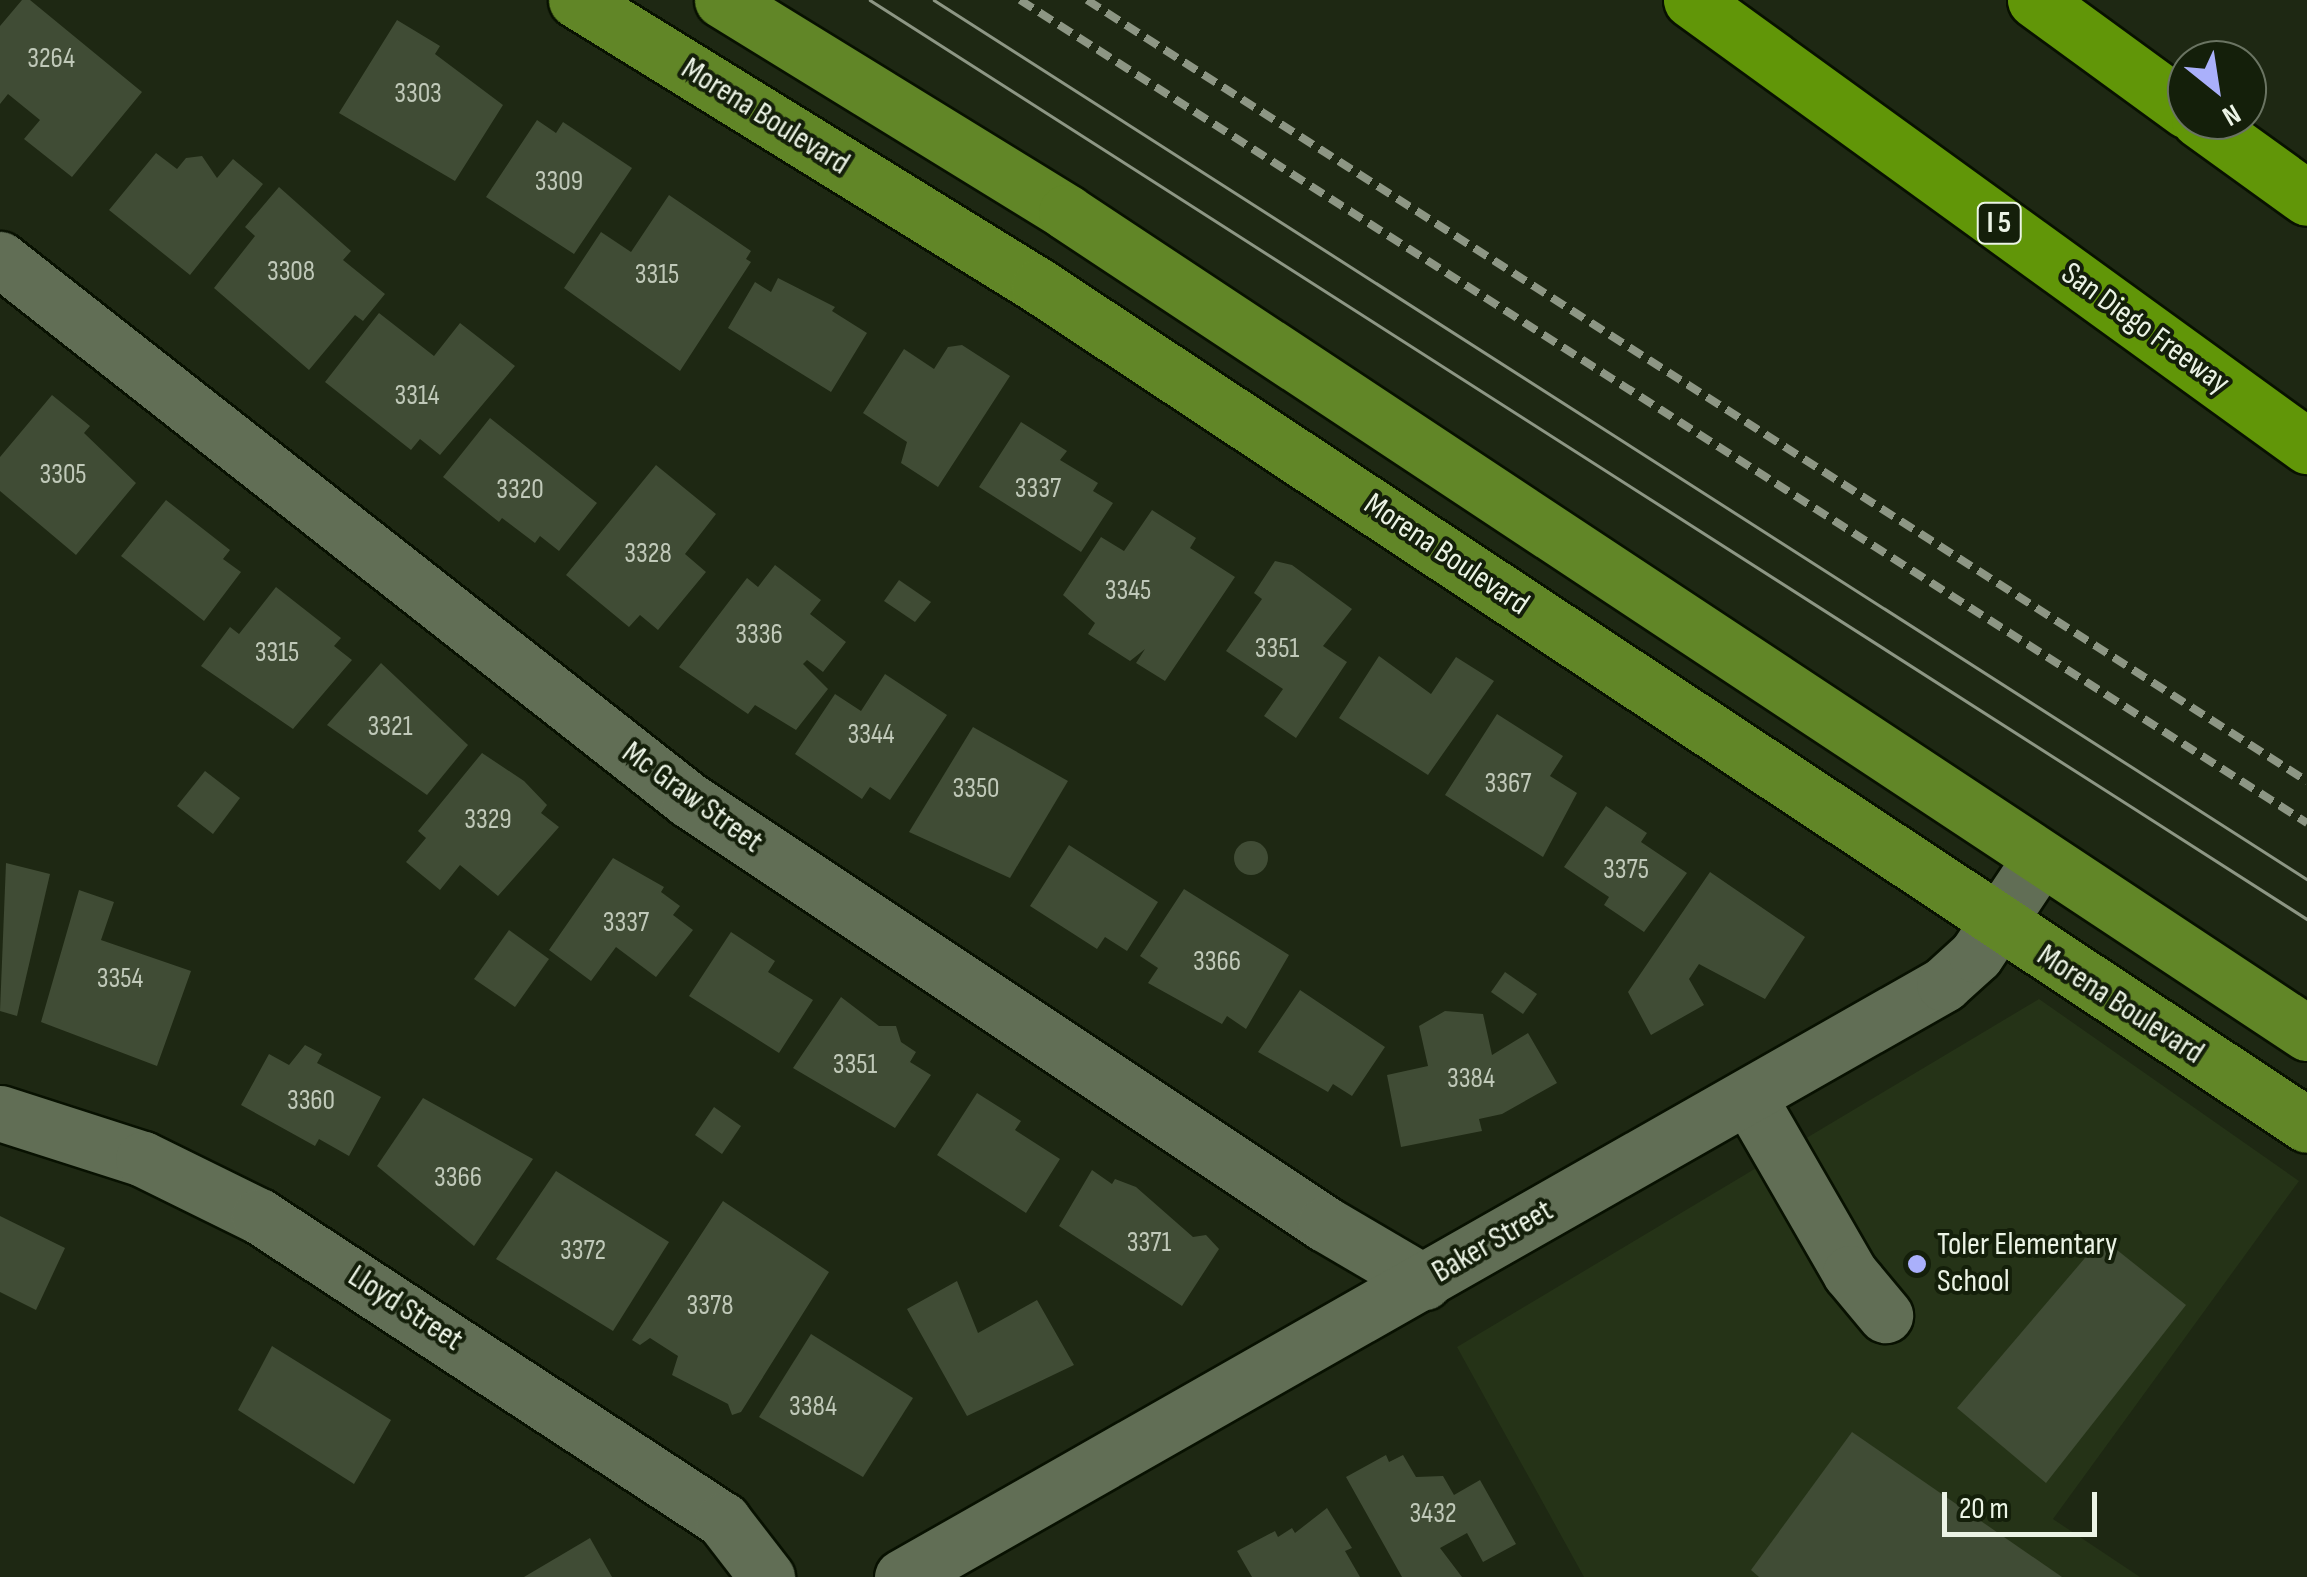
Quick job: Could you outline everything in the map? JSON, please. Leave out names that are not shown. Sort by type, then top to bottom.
[{"type":"highway","name":"San Diego Freeway","points":[[1692,0],[2307,446]]},
{"type":"highway","points":[[2035,0],[2167,96]]},
{"type":"highway","points":[[2227,140],[2307,198]]},
{"type":"main road","name":"Morena Boulevard","points":[[576,0],[1039,286],[1997,924],[2307,1125]]},
{"type":"main road","points":[[722,0],[1066,212],[2307,1033]]},
{"type":"street","name":"Mc Graw Street","points":[[0,259],[690,800],[1325,1224],[1424,1282]]},
{"type":"street","name":"Baker Street","points":[[902,1577],[1944,984],[1997,924],[2040,859]]},
{"type":"street","points":[[1749,1098],[1850,1274],[1885,1315]]},
{"type":"street","name":"Lloyd Street","points":[[0,1112],[144,1159],[259,1216],[722,1520],[767,1577]]},
{"type":"shaded area","name":"Toler Elementary School","points":[[2039,999],[2299,1181],[2053,1519],[2140,1577],[1584,1577],[1457,1347]]},
{"type":"building","points":[[22,0],[30,0],[142,92],[72,177],[24,139],[40,120],[8,94],[0,104],[0,26]]},
{"type":"building","points":[[397,20],[440,46],[435,54],[503,105],[455,181],[339,113]]},
{"type":"building","points":[[537,120],[556,133],[563,122],[632,168],[574,254],[486,197]]},
{"type":"building","points":[[156,153],[177,169],[186,158],[202,156],[217,178],[233,159],[263,184],[190,275],[109,210]]},
{"type":"building","points":[[279,187],[351,251],[343,260],[385,294],[363,321],[355,315],[309,370],[214,288],[255,236],[245,227]]},
{"type":"building","points":[[669,195],[751,251],[746,259],[751,262],[680,371],[564,288],[601,232],[631,252]]},
{"type":"building","points":[[778,278],[835,307],[832,311],[867,333],[831,392],[728,328],[755,282],[771,292]]},
{"type":"building","points":[[379,313],[434,356],[460,323],[515,366],[440,455],[420,439],[411,450],[325,382]]},
{"type":"building","points":[[962,345],[1010,376],[938,487],[901,463],[907,442],[863,413],[904,349],[934,369],[948,347]]},
{"type":"building","points":[[52,395],[90,426],[84,433],[136,483],[76,555],[0,491],[0,457]]},
{"type":"building","points":[[490,418],[597,503],[559,551],[540,536],[535,543],[502,518],[499,522],[443,477]]},
{"type":"building","points":[[1021,422],[1067,451],[1060,460],[1098,483],[1093,491],[1113,503],[1081,552],[979,487]]},
{"type":"building","points":[[656,465],[716,514],[685,554],[706,572],[658,630],[640,615],[629,627],[566,575]]},
{"type":"building","points":[[166,500],[230,550],[223,559],[241,572],[204,621],[121,556]]},
{"type":"building","points":[[1152,510],[1196,538],[1190,548],[1235,577],[1165,681],[1136,663],[1145,649],[1130,661],[1088,634],[1095,623],[1063,595],[1101,537],[1124,551]]},
{"type":"building","points":[[1275,561],[1292,565],[1352,609],[1323,646],[1347,662],[1296,738],[1264,716],[1283,689],[1226,651],[1262,599],[1254,593]]},
{"type":"building","points":[[775,565],[821,600],[810,614],[846,642],[823,672],[807,660],[803,664],[828,689],[796,730],[755,705],[748,714],[679,667],[747,578],[758,587]]},
{"type":"building","points":[[899,580],[931,602],[915,622],[884,601]]},
{"type":"building","points":[[276,587],[341,638],[334,646],[352,660],[293,729],[201,666],[230,627],[239,634]]},
{"type":"building","points":[[1379,656],[1431,694],[1456,657],[1494,681],[1428,775],[1339,718]]},
{"type":"building","points":[[381,663],[468,745],[427,795],[327,725]]},
{"type":"building","points":[[885,674],[947,715],[890,800],[870,787],[862,799],[795,754],[835,694],[861,711]]},
{"type":"building","points":[[1497,714],[1563,756],[1550,776],[1577,793],[1543,857],[1445,795]]},
{"type":"building","points":[[973,727],[1068,781],[1010,878],[909,832]]},
{"type":"building","points":[[482,753],[524,781],[547,805],[541,813],[559,827],[498,896],[460,865],[440,890],[406,862],[426,838],[418,831]]},
{"type":"building","points":[[205,771],[240,798],[213,834],[177,806]]},
{"type":"building","points":[[1606,806],[1647,833],[1641,842],[1687,873],[1644,932],[1604,905],[1609,897],[1564,867]]},
{"type":"building","points":[[1251,841],[1263,846],[1268,858],[1263,870],[1251,875],[1239,870],[1234,858],[1239,846]]},
{"type":"building","points":[[1069,845],[1158,902],[1127,951],[1105,937],[1097,949],[1030,906]]},
{"type":"building","points":[[613,858],[664,887],[661,892],[680,906],[673,915],[693,930],[656,977],[616,947],[591,981],[549,950]]},
{"type":"building","points":[[6,863],[50,874],[17,1016],[0,1011]]},
{"type":"building","points":[[1710,872],[1805,937],[1765,999],[1699,964],[1689,979],[1704,1005],[1651,1035],[1628,992]]},
{"type":"building","points":[[1184,889],[1289,955],[1246,1029],[1227,1016],[1222,1024],[1148,983],[1158,968],[1140,956]]},
{"type":"building","points":[[79,890],[114,902],[101,940],[191,971],[157,1066],[41,1022]]},
{"type":"building","points":[[509,930],[549,959],[515,1007],[474,979]]},
{"type":"building","points":[[731,932],[775,961],[768,972],[813,1000],[779,1053],[689,996]]},
{"type":"building","points":[[1505,972],[1537,994],[1523,1014],[1491,992]]},
{"type":"building","points":[[1300,990],[1385,1047],[1352,1096],[1333,1084],[1328,1092],[1258,1052]]},
{"type":"building","points":[[841,997],[879,1026],[896,1026],[901,1042],[916,1052],[910,1062],[931,1075],[895,1128],[793,1068]]},
{"type":"building","points":[[1445,1011],[1483,1014],[1492,1055],[1528,1033],[1557,1083],[1502,1114],[1479,1119],[1482,1131],[1401,1147],[1387,1075],[1428,1066],[1419,1026]]},
{"type":"building","points":[[305,1045],[322,1054],[317,1063],[381,1097],[349,1156],[319,1139],[315,1146],[241,1105],[269,1054],[289,1065]]},
{"type":"building","points":[[977,1093],[1021,1121],[1015,1130],[1060,1159],[1026,1213],[937,1155]]},
{"type":"building","points":[[423,1098],[533,1159],[474,1246],[377,1166]]},
{"type":"building","points":[[714,1107],[741,1126],[722,1154],[695,1135]]},
{"type":"building","points":[[1092,1170],[1112,1184],[1115,1179],[1136,1187],[1193,1237],[1206,1235],[1219,1249],[1182,1306],[1059,1226]]},
{"type":"building","points":[[556,1171],[669,1242],[613,1331],[496,1259]]},
{"type":"building","points":[[723,1201],[829,1272],[741,1412],[732,1415],[728,1404],[672,1375],[678,1356],[650,1338],[640,1345],[632,1340]]},
{"type":"building","points":[[0,1216],[65,1248],[36,1310],[0,1292]]},
{"type":"building","points":[[2102,1238],[2186,1305],[2046,1483],[1957,1408]]},
{"type":"building","points":[[957,1281],[978,1333],[1037,1300],[1074,1365],[967,1416],[907,1309]]},
{"type":"building","points":[[811,1334],[913,1398],[863,1477],[759,1417]]},
{"type":"building","points":[[272,1346],[391,1420],[354,1484],[238,1410]]},
{"type":"building","points":[[1852,1432],[2062,1577],[1759,1577],[1751,1570]]},
{"type":"building","points":[[1386,1455],[1389,1462],[1403,1455],[1416,1477],[1443,1476],[1454,1495],[1480,1480],[1516,1544],[1483,1562],[1467,1533],[1440,1548],[1462,1577],[1402,1577],[1346,1477]]},
{"type":"building","points":[[1327,1508],[1352,1548],[1345,1551],[1360,1577],[1252,1577],[1237,1551],[1275,1531],[1278,1537],[1292,1528],[1295,1533]]},
{"type":"building","points":[[590,1538],[612,1577],[524,1577]]},
{"type":"tram line","points":[[870,0],[2307,919]]},
{"type":"tram line","points":[[934,0],[2307,879]]},
{"type":"railway","points":[[1020,0],[2307,823]]},
{"type":"railway","points":[[1087,0],[2307,781]]},
{"type":"place","name":"Toler Elementary School","points":[[1917,1264]]}]
